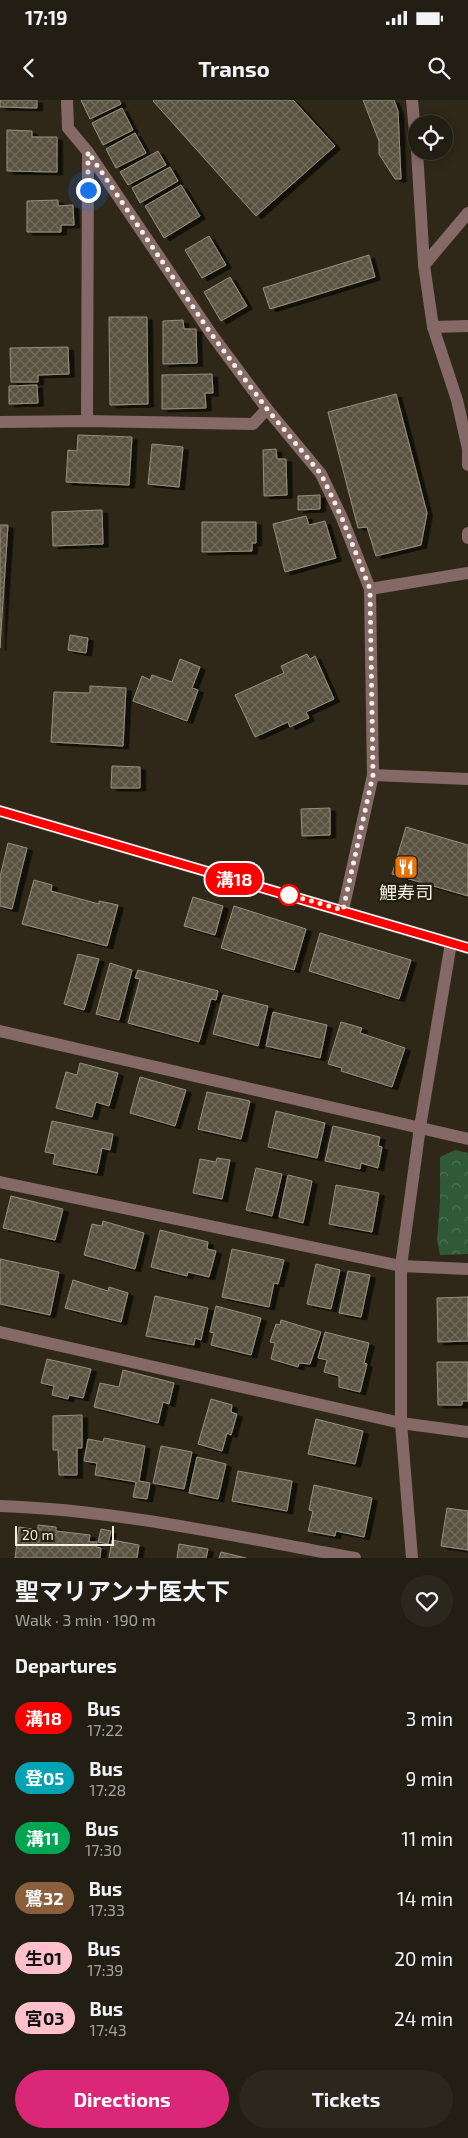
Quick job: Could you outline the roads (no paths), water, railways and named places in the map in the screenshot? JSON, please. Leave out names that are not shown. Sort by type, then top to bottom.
[{"type":"street","points":[[67,100],[68,128],[88,152],[212,335],[267,409],[321,474],[342,518],[370,589],[373,775],[343,910]]},
{"type":"street","points":[[412,100],[413,115]]},
{"type":"street","points":[[88,152],[88,421]]},
{"type":"street","points":[[418,160],[424,266],[433,327],[457,400],[468,449],[468,465]]},
{"type":"street","points":[[424,266],[468,214]]},
{"type":"street","points":[[433,327],[468,326]]},
{"type":"street","points":[[0,422],[88,421],[253,424],[267,409]]},
{"type":"street","points":[[468,533],[468,538]]},
{"type":"street","points":[[370,589],[468,572]]},
{"type":"street","points":[[373,775],[468,779]]},
{"type":"street","points":[[0,810],[468,948]]},
{"type":"street","points":[[412,1558],[401,1423],[401,1266],[420,1127],[451,943]]},
{"type":"street","points":[[0,1031],[468,1139]]},
{"type":"street","points":[[0,1182],[401,1266],[468,1269]]},
{"type":"street","points":[[0,1332],[401,1423],[468,1432]]},
{"type":"street","points":[[0,1506],[54,1508],[135,1519],[356,1558]]},
{"type":"place","name":"鯉寿司","points":[[406,867]]}]
